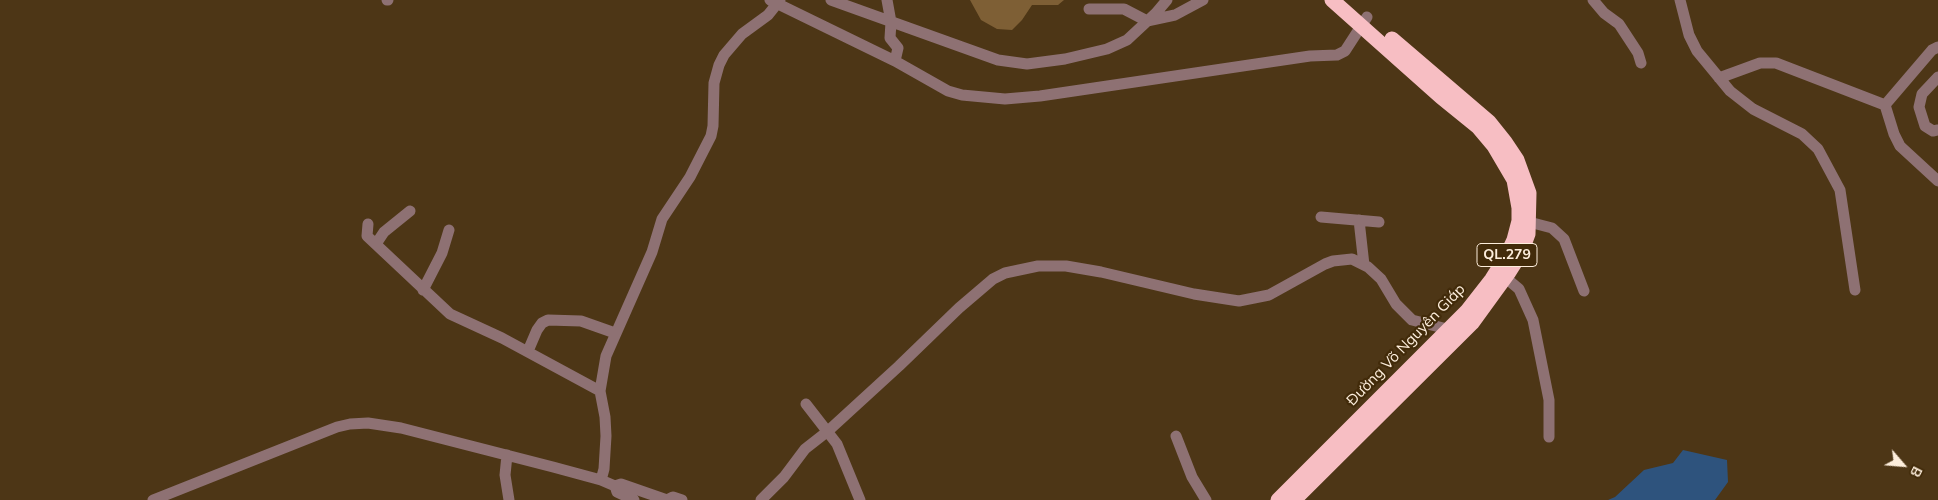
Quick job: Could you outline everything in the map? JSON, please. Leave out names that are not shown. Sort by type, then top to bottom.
[{"type":"highway","name":"Đường Võ Nguyên Giáp","points":[[1294,500],[1456,331],[1467,311],[1521,253],[1528,234],[1529,222],[1529,194],[1524,177],[1517,160],[1489,122],[1364,21],[1332,0]]},
{"type":"highway","name":"Đường Võ Nguyên Giáp","points":[[1347,0],[1364,21],[1441,97],[1478,127],[1494,146],[1514,180],[1519,208],[1519,221],[1501,274]]},
{"type":"highway","name":"Đường Võ Nguyên Giáp","points":[[1278,500],[1456,331]]},
{"type":"street","points":[[831,0],[998,60],[1027,64],[1107,49],[1127,40],[1167,0]]},
{"type":"street","points":[[887,0],[891,22],[890,38],[898,48],[895,61]]},
{"type":"street","points":[[1089,9],[1124,9],[1147,21],[1175,15],[1203,0]]},
{"type":"street","points":[[1593,0],[1618,24],[1638,53],[1641,63]]},
{"type":"street","points":[[1680,0],[1689,35],[1697,51],[1735,96],[1746,104],[1802,134],[1818,149],[1840,190],[1855,290]]},
{"type":"street","points":[[601,480],[604,470],[606,436],[605,417],[600,391],[606,356],[652,252],[662,218],[690,177],[711,136],[714,83],[719,65],[724,55],[742,34],[768,15],[776,2],[895,61],[948,91],[962,95],[1005,99],[1040,96],[1310,56],[1337,55],[1345,51],[1364,21]]},
{"type":"street","points":[[1885,105],[1932,50],[1938,47]]},
{"type":"street","points":[[1720,78],[1760,63],[1776,63],[1885,105]]},
{"type":"street","points":[[1938,77],[1922,94],[1919,107],[1925,126],[1929,129],[1938,130]]},
{"type":"street","points":[[1885,105],[1894,134],[1900,146],[1938,182]]},
{"type":"street","points":[[376,244],[384,232],[410,211]]},
{"type":"street","points":[[1321,217],[1379,222]]},
{"type":"street","points":[[1359,220],[1364,265]]},
{"type":"street","points":[[1529,222],[1552,228],[1564,239],[1584,291]]},
{"type":"street","points":[[368,224],[367,236],[450,314],[528,352],[600,391]]},
{"type":"street","points":[[423,290],[442,253],[449,230]]},
{"type":"street","points":[[761,500],[784,477],[805,449],[828,431],[959,308],[993,279],[1005,273],[1038,266],[1066,266],[1101,272],[1194,294],[1239,301],[1268,295],[1333,261],[1352,259],[1364,265],[1381,279],[1396,304],[1412,320],[1456,331]]},
{"type":"street","points":[[1501,274],[1519,289],[1533,320],[1548,400],[1549,438]]},
{"type":"street","points":[[528,352],[537,330],[542,323],[548,320],[581,321],[615,333]]},
{"type":"street","points":[[806,404],[828,431],[840,451],[860,500]]},
{"type":"street","points":[[154,500],[337,427],[350,424],[386,424],[601,480],[615,486],[620,484],[668,500],[673,498],[682,500]]},
{"type":"street","points":[[1176,436],[1192,477],[1206,500]]},
{"type":"street","points":[[507,455],[505,474],[509,500]]},
{"type":"street","points":[[615,486],[617,492],[634,500]]},
{"type":"shaded area","points":[[970,0],[1064,0],[1058,5],[1032,5],[1022,20],[1012,30],[997,29],[981,20]]},
{"type":"water","points":[[1683,450],[1727,460],[1728,482],[1715,500],[1608,500],[1615,497],[1644,470],[1673,463]]}]
